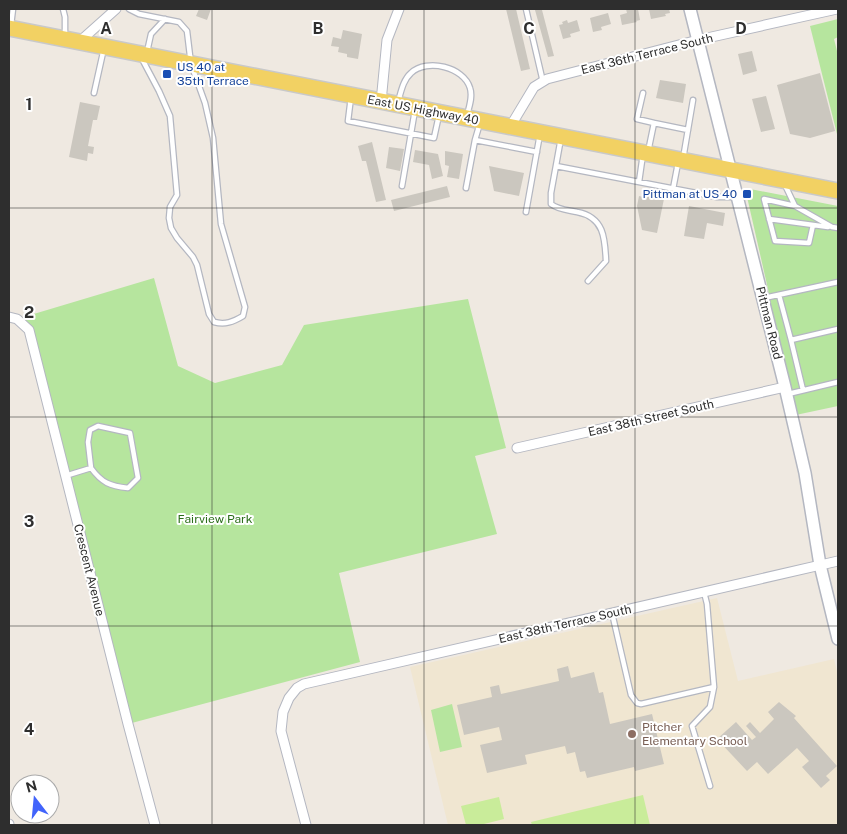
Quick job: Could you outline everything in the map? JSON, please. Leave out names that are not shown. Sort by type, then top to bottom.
[{"type":"main road","name":"East US Highway 40","points":[[9,28],[838,191]]},
{"type":"street","points":[[72,41],[116,9]]},
{"type":"street","points":[[381,102],[387,40],[399,9]]},
{"type":"street","name":"Pittman Road","points":[[690,9],[786,391],[805,473],[820,566],[838,639]]},
{"type":"street","name":"East 36th Terrace South","points":[[510,127],[534,87],[547,79],[698,40],[837,9]]},
{"type":"street","name":"Crescent Avenue","points":[[13,318],[29,330],[155,825]]},
{"type":"street","name":"East 38th Street South","points":[[518,448],[786,391]]},
{"type":"street","name":"East 38th Terrace South","points":[[306,824],[282,731],[284,712],[289,698],[304,684],[838,561]]},
{"type":"street","points":[[296,825],[306,824]]},
{"type":"lane","points":[[9,28],[13,9]]},
{"type":"lane","points":[[63,9],[72,41]]},
{"type":"lane","points":[[129,9],[139,14],[165,19],[180,22],[186,28],[189,37],[191,64],[208,115],[213,138],[221,224],[245,307],[243,316],[233,322],[221,324],[214,322],[209,314],[197,265],[171,228],[169,218],[170,207],[177,195],[170,116],[143,55],[152,34],[165,19]]},
{"type":"lane","points":[[526,9],[543,82]]},
{"type":"lane","points":[[94,93],[104,47]]},
{"type":"lane","points":[[397,105],[404,83],[413,71],[429,66],[446,68],[460,73],[470,86],[472,93],[475,140],[466,188]]},
{"type":"lane","points":[[643,93],[637,119],[688,130]]},
{"type":"lane","points":[[351,96],[348,120],[434,138],[440,114]]},
{"type":"lane","points":[[673,189],[688,130],[693,100]]},
{"type":"lane","points":[[402,186],[415,109]]},
{"type":"lane","points":[[639,182],[654,123]]},
{"type":"lane","points":[[526,212],[540,133]]},
{"type":"lane","points":[[562,137],[551,194],[551,204],[557,208],[588,214],[594,218],[604,235],[606,261],[588,280]]},
{"type":"lane","points":[[475,140],[537,152]]},
{"type":"lane","points":[[556,166],[717,197],[738,197]]},
{"type":"lane","points":[[782,180],[796,206]]},
{"type":"lane","points":[[813,225],[809,242],[775,241],[764,199],[796,206],[832,227]]},
{"type":"lane","points":[[769,219],[838,228]]},
{"type":"lane","points":[[763,298],[838,282]]},
{"type":"lane","points":[[779,295],[803,390]]},
{"type":"lane","points":[[791,340],[838,329]]},
{"type":"lane","points":[[786,391],[803,390],[838,382]]},
{"type":"lane","points":[[98,426],[130,433],[138,478],[128,488],[115,486],[99,479],[91,468],[88,442],[90,430],[98,426]]},
{"type":"lane","points":[[65,476],[91,468]]},
{"type":"lane","points":[[704,592],[707,604],[714,687],[710,707],[692,726],[710,786]]},
{"type":"lane","points":[[612,613],[631,695],[636,703],[640,704],[714,687]]},
{"type":"shaded area","name":"Pitcher Elementary School","points":[[717,598],[738,681],[834,659],[838,676],[838,825],[448,825],[410,667]]},
{"type":"green space","points":[[838,19],[838,37],[834,39],[838,55],[838,138],[810,26]]},
{"type":"green space","points":[[745,188],[838,206],[838,406],[791,416],[768,289]]},
{"type":"green space","name":"Fairview Park","points":[[154,278],[178,366],[215,383],[282,365],[304,325],[468,299],[506,448],[475,456],[497,534],[339,573],[360,662],[128,724],[29,330],[17,319]]},
{"type":"green space","points":[[452,704],[462,747],[440,752],[431,710]]},
{"type":"green space","points":[[643,795],[650,825],[532,825],[531,822]]},
{"type":"green space","points":[[499,797],[504,819],[480,825],[466,825],[461,806]]},
{"type":"building","points":[[199,9],[211,9],[207,20],[196,16]]},
{"type":"building","points":[[506,9],[516,9],[530,69],[521,71]]},
{"type":"building","points":[[544,9],[542,10],[554,56],[548,57],[535,10]]},
{"type":"building","points":[[626,9],[638,9],[640,20],[622,25],[620,15],[627,13]]},
{"type":"building","points":[[649,9],[669,9],[670,13],[665,14],[666,16],[651,19]]},
{"type":"building","points":[[608,13],[611,24],[601,27],[602,30],[593,32],[590,18]]},
{"type":"building","points":[[567,20],[568,23],[577,20],[580,31],[570,34],[571,37],[563,39],[559,25]]},
{"type":"building","points":[[343,30],[362,34],[358,59],[347,57],[347,54],[338,52],[339,47],[331,46],[333,37],[341,39]]},
{"type":"building","points":[[752,51],[757,71],[743,75],[738,54]]},
{"type":"building","points":[[820,73],[835,131],[810,138],[790,134],[777,85]]},
{"type":"building","points":[[660,80],[686,84],[683,103],[656,98]]},
{"type":"building","points":[[766,96],[775,129],[761,132],[752,99]]},
{"type":"building","points":[[80,102],[100,106],[97,120],[93,120],[88,146],[94,147],[93,154],[88,153],[87,161],[69,157]]},
{"type":"building","points":[[372,142],[386,200],[376,202],[366,161],[362,161],[358,146]]},
{"type":"building","points":[[389,147],[404,149],[400,171],[386,168]]},
{"type":"building","points":[[415,150],[438,154],[443,176],[432,179],[429,165],[413,162]]},
{"type":"building","points":[[445,151],[463,154],[459,179],[447,177],[449,166],[445,165]]},
{"type":"building","points":[[489,166],[524,173],[519,196],[494,191]]},
{"type":"building","points":[[447,186],[450,197],[394,211],[391,200]]},
{"type":"building","points":[[649,191],[665,194],[657,233],[642,230],[637,206],[639,196],[647,198]]},
{"type":"building","points":[[689,206],[725,213],[723,226],[707,223],[704,239],[684,236]]},
{"type":"building","points":[[568,666],[571,678],[594,672],[599,693],[603,692],[610,724],[652,714],[664,764],[635,771],[634,767],[587,778],[585,771],[580,772],[575,752],[567,754],[565,746],[525,755],[527,764],[487,773],[480,745],[502,740],[499,727],[464,735],[457,705],[492,697],[490,687],[499,685],[501,694],[559,681],[557,669]]},
{"type":"building","points":[[779,702],[796,716],[794,718],[837,766],[826,776],[830,780],[821,788],[802,767],[809,761],[797,748],[768,774],[757,762],[747,771],[717,739],[736,722],[752,740],[756,737],[746,726],[750,722],[760,733],[774,719],[768,712]]},
{"type":"place","name":"US 40 at 35th Terrace","points":[[167,74]]},
{"type":"place","name":"Pittman at US 40","points":[[747,194]]},
{"type":"place","name":"Pitcher Elementary School","points":[[632,734]]}]
